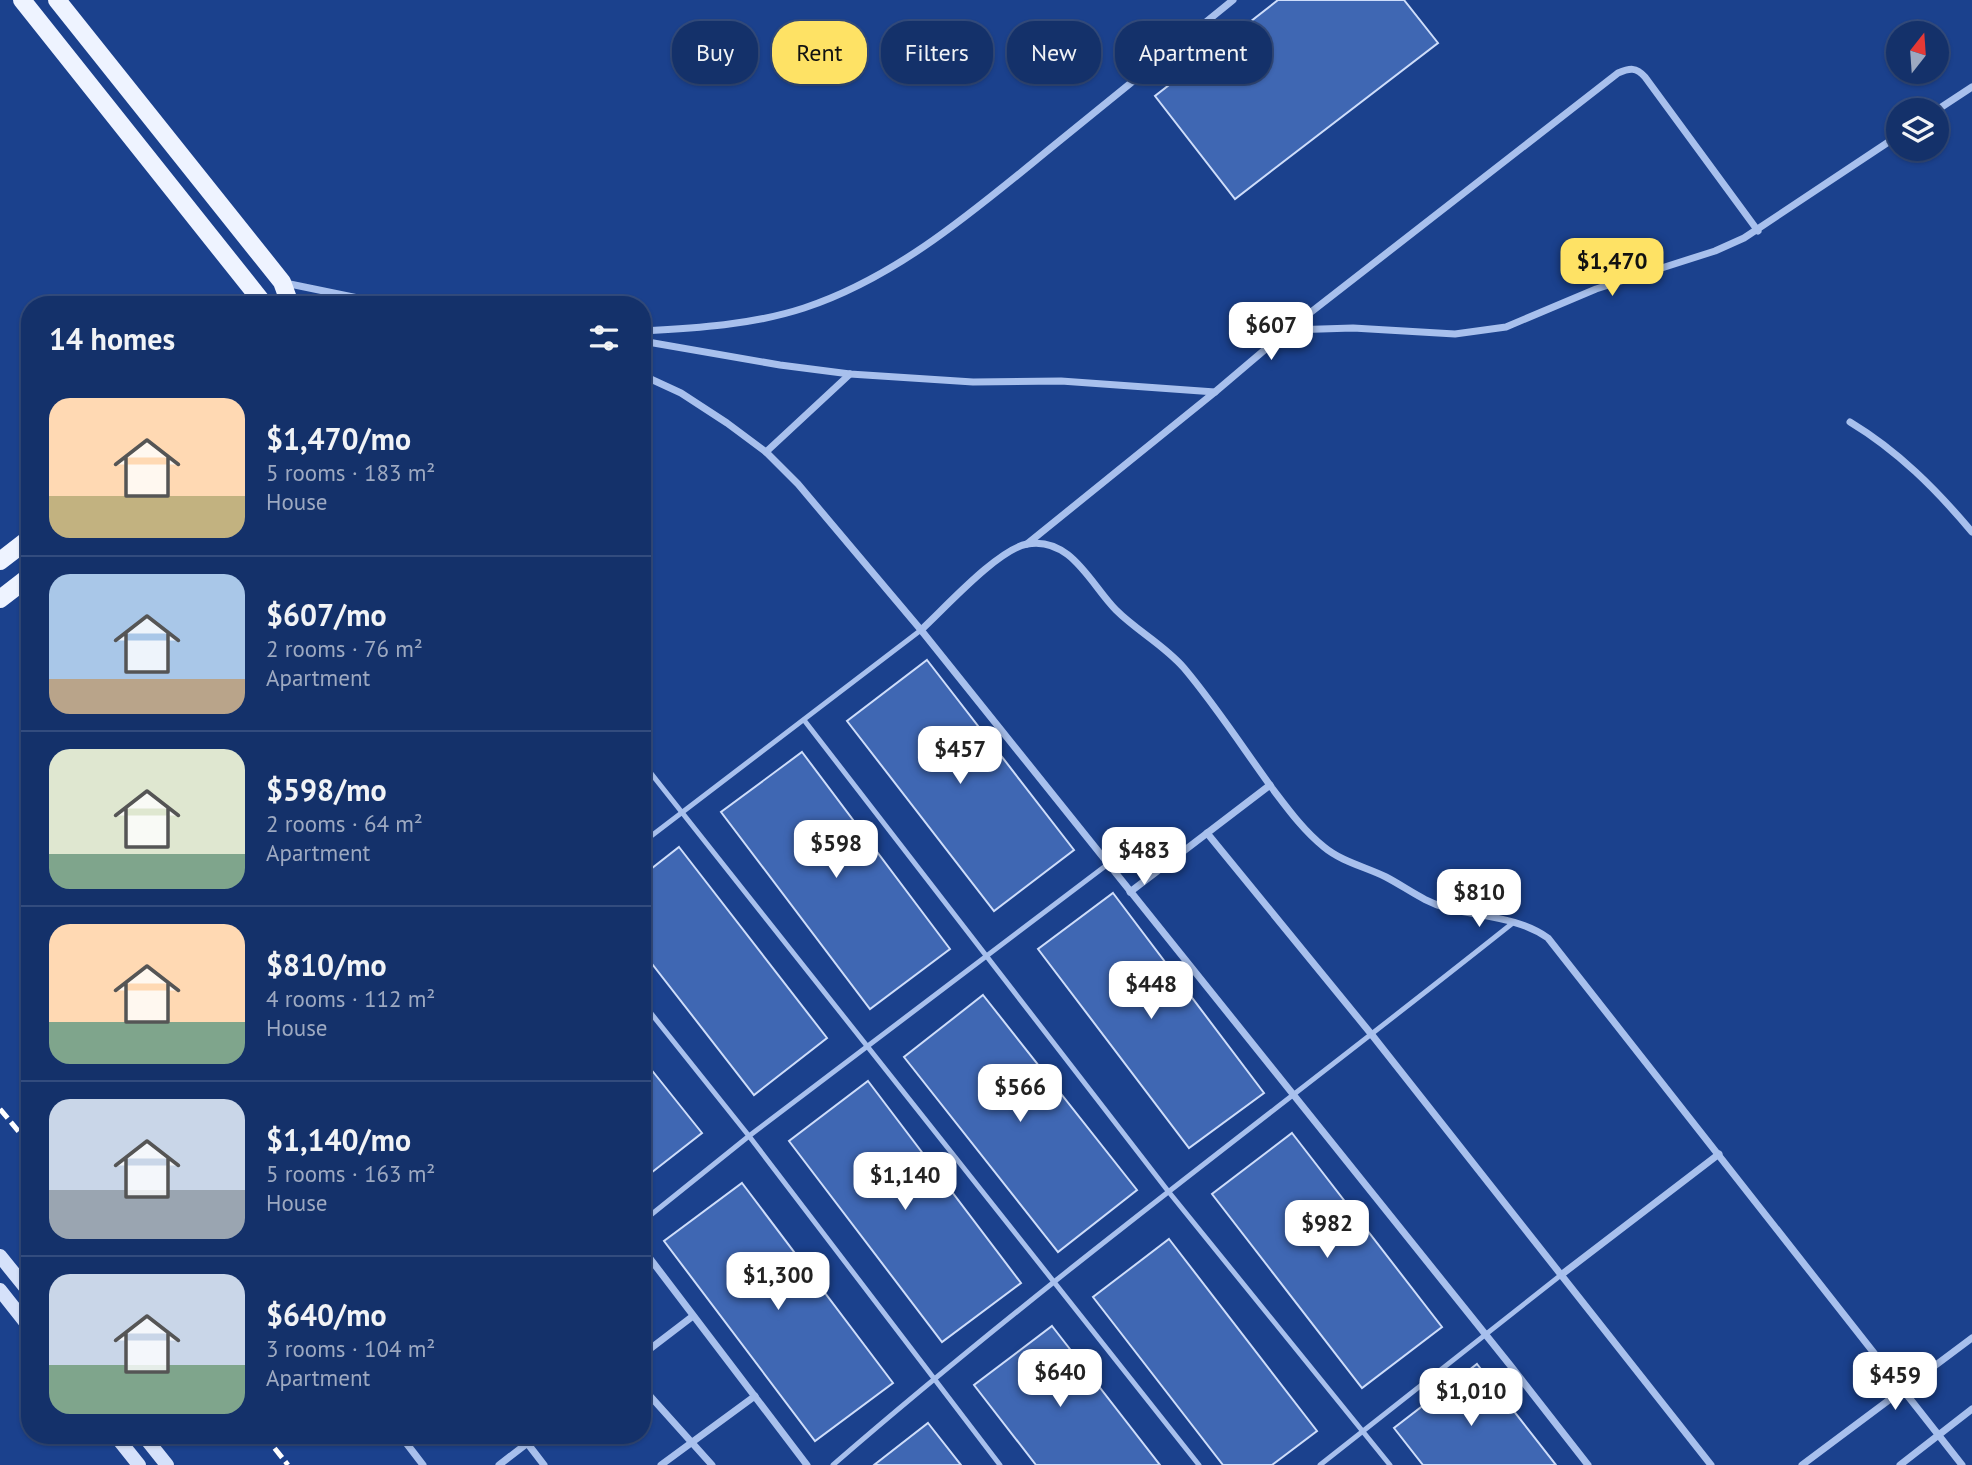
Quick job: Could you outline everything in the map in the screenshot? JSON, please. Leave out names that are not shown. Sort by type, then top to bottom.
[{"type":"main road","points":[[22,0],[259,296]]},
{"type":"main road","points":[[57,0],[282,282],[287,296]]},
{"type":"main road","points":[[60,47],[81,31]]},
{"type":"main road","points":[[0,561],[21,545]]},
{"type":"main road","points":[[0,599],[21,583]]},
{"type":"main road","points":[[0,1256],[21,1282]]},
{"type":"main road","points":[[0,1290],[21,1317]]},
{"type":"main road","points":[[122,1444],[139,1465]]},
{"type":"main road","points":[[150,1444],[167,1465]]},
{"type":"street","points":[[651,330],[717,326],[776,316],[830,299],[890,269],[1015,177],[1233,0]]},
{"type":"street","points":[[921,630],[993,564],[1010,551],[1027,544],[1288,330],[1618,73],[1632,68],[1645,77],[1758,231]]},
{"type":"street","points":[[1949,102],[1972,87]]},
{"type":"street","points":[[1288,330],[1353,328],[1455,334],[1506,327],[1616,282],[1715,251],[1758,231],[1886,144]]},
{"type":"street","points":[[282,282],[349,296]]},
{"type":"street","points":[[651,343],[780,365],[850,373],[973,382],[1061,381],[1215,392]]},
{"type":"street","points":[[766,452],[850,373]]},
{"type":"street","points":[[651,379],[681,393],[766,452],[798,484],[921,630],[1588,1465]]},
{"type":"street","points":[[1850,422],[1898,456],[1950,505],[1972,532]]},
{"type":"street","points":[[1027,544],[1044,544],[1060,549],[1073,559],[1114,608],[1171,654],[1186,670],[1303,828],[1327,850],[1390,879],[1432,903],[1514,922],[1538,931],[1556,946],[1962,1465]]},
{"type":"street","points":[[1130,892],[1270,785]]},
{"type":"street","points":[[1207,833],[1372,1035],[1711,1465]]},
{"type":"street","points":[[1561,1275],[1719,1154]]},
{"type":"street","points":[[651,1260],[807,1465]]},
{"type":"street","points":[[651,1348],[694,1316]]},
{"type":"street","points":[[1802,1465],[1813,1462],[1903,1388],[1972,1338]]},
{"type":"street","points":[[662,1465],[755,1396]]},
{"type":"street","points":[[651,1397],[712,1465]]},
{"type":"street","points":[[1900,1465],[1972,1409]]},
{"type":"street","points":[[407,1444],[423,1465]]},
{"type":"street","points":[[499,1465],[526,1444]]},
{"type":"street","points":[[528,1444],[544,1465]]},
{"type":"lane","points":[[651,836],[921,630]]},
{"type":"lane","points":[[804,720],[1168,1191],[1390,1465]]},
{"type":"lane","points":[[651,774],[1199,1465]]},
{"type":"lane","points":[[651,1215],[749,1136],[1108,864]]},
{"type":"lane","points":[[833,1465],[932,1379],[1168,1191],[1514,922]]},
{"type":"lane","points":[[651,1013],[749,1136],[1000,1465]]},
{"type":"lane","points":[[1320,1465],[1561,1275]]},
{"type":"building","points":[[1278,0],[1404,0],[1438,43],[1235,199],[1155,96],[1170,84],[1272,84],[1272,21],[1251,21]]},
{"type":"building","points":[[927,660],[1074,850],[994,911],[847,721]]},
{"type":"building","points":[[802,752],[950,949],[870,1009],[721,812]]},
{"type":"building","points":[[679,847],[827,1038],[754,1095],[651,963],[651,869]]},
{"type":"building","points":[[1113,893],[1264,1093],[1189,1148],[1038,949]]},
{"type":"building","points":[[983,995],[1137,1190],[1058,1252],[904,1057]]},
{"type":"building","points":[[651,1069],[702,1133],[651,1173]]},
{"type":"building","points":[[868,1081],[1021,1283],[942,1342],[789,1141]]},
{"type":"building","points":[[1292,1133],[1442,1327],[1362,1388],[1212,1194]]},
{"type":"building","points":[[742,1183],[893,1383],[815,1441],[664,1241]]},
{"type":"building","points":[[1169,1239],[1317,1431],[1272,1465],[1223,1465],[1093,1297]]},
{"type":"building","points":[[1052,1326],[1160,1465],[1036,1465],[974,1385]]},
{"type":"building","points":[[1477,1364],[1556,1465],[1423,1465],[1394,1428]]},
{"type":"building","points":[[928,1423],[961,1465],[874,1465]]},
{"type":"railway","points":[[0,1109],[21,1134]]},
{"type":"railway","points":[[271,1444],[288,1465]]}]
